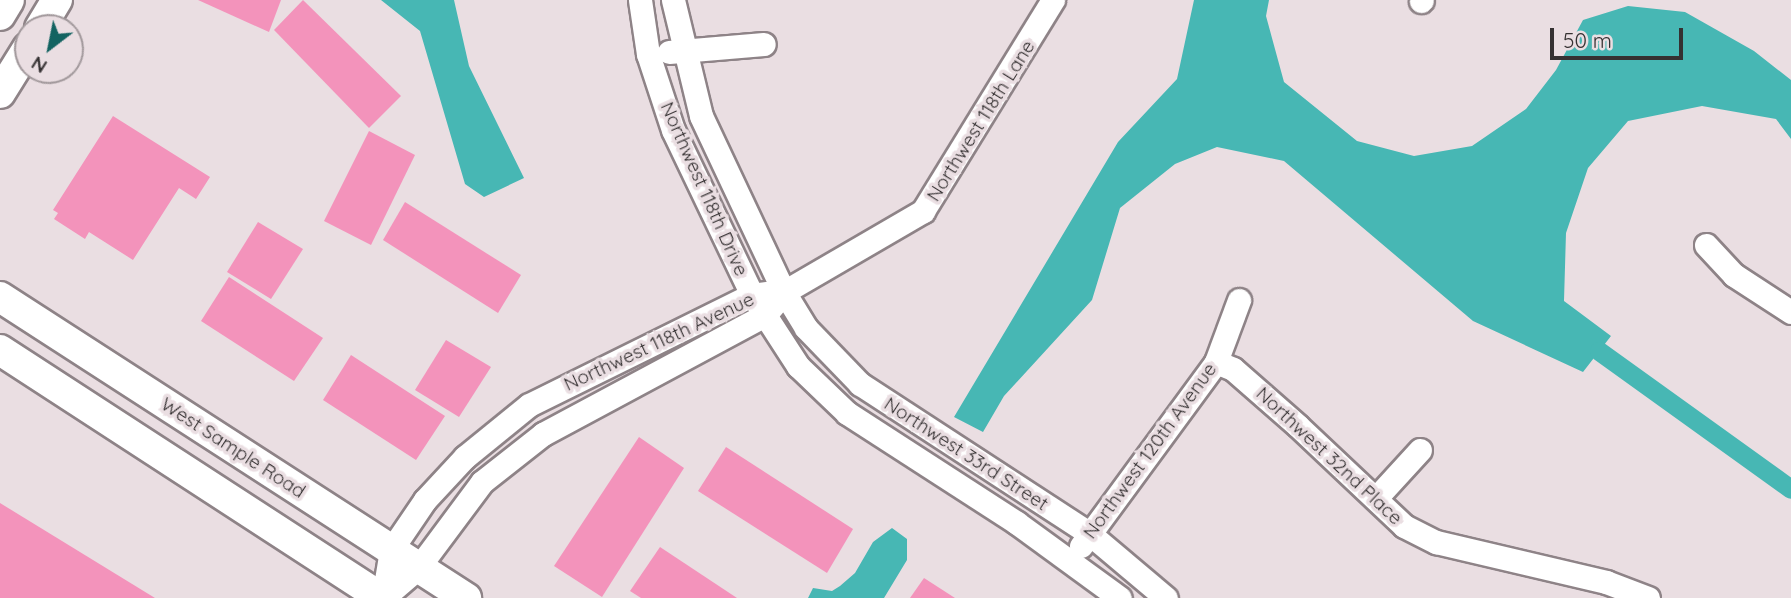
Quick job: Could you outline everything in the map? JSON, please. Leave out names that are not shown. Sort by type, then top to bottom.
[{"type":"main road","points":[[0,15],[9,0]]},
{"type":"main road","points":[[0,93],[14,70]]},
{"type":"main road","name":"West Sample Road","points":[[0,298],[466,598]]},
{"type":"main road","points":[[0,350],[383,598]]},
{"type":"street","name":"Northwest 118th Drive","points":[[640,0],[648,54],[673,130],[752,295]]},
{"type":"street","name":"Northwest 118th Drive","points":[[673,0],[682,51],[701,116],[784,292]]},
{"type":"street","name":"Northwest 118th Lane","points":[[784,292],[923,211],[1053,0]]},
{"type":"street","points":[[648,54],[764,44]]},
{"type":"street","points":[[1706,245],[1734,275],[1791,312]]},
{"type":"street","name":"Northwest 118th Avenue","points":[[383,598],[391,550],[458,464],[529,405],[752,295],[784,292]]},
{"type":"street","name":"Northwest 118th Avenue","points":[[383,598],[418,568],[482,482],[543,434],[765,315],[784,292]]},
{"type":"street","name":"Northwest 33rd Street","points":[[784,292],[828,355],[860,384],[1090,534],[1166,598]]},
{"type":"street","name":"Northwest 33rd Street","points":[[752,295],[798,366],[847,413],[1071,560],[1120,598]]},
{"type":"street","name":"Northwest 120th Avenue","points":[[1071,560],[1216,362],[1239,300]]},
{"type":"street","name":"Northwest 32nd Place","points":[[1216,362],[1233,369],[1404,526],[1436,542],[1606,582],[1648,598]]},
{"type":"street","points":[[1376,498],[1420,450]]},
{"type":"water","points":[[381,0],[454,0],[469,66],[524,178],[484,197],[465,184],[420,31]]},
{"type":"water","points":[[1194,0],[1269,0],[1266,16],[1284,82],[1357,141],[1414,156],[1472,146],[1526,109],[1556,70],[1583,20],[1628,6],[1685,12],[1754,51],[1791,80],[1791,139],[1776,119],[1702,106],[1628,121],[1588,168],[1566,233],[1564,301],[1611,336],[1583,372],[1473,321],[1284,161],[1217,147],[1175,164],[1120,208],[1092,300],[1004,396],[983,432],[954,417],[1118,142],[1177,79]]},
{"type":"water","points":[[892,528],[907,539],[907,560],[884,598],[808,598],[813,588],[832,591],[840,586],[855,573],[873,542]]},
{"type":"building","points":[[198,0],[281,0],[269,32]]},
{"type":"building","points":[[303,0],[401,96],[369,128],[274,30]]},
{"type":"building","points":[[113,116],[210,177],[196,199],[179,188],[133,260],[89,232],[85,239],[54,219],[58,213],[53,210]]},
{"type":"building","points":[[369,131],[415,155],[371,245],[324,221]]},
{"type":"building","points":[[405,202],[521,275],[498,313],[383,240]]},
{"type":"building","points":[[258,222],[303,249],[271,299],[227,272]]},
{"type":"building","points":[[229,277],[323,338],[294,381],[201,321]]},
{"type":"building","points":[[446,340],[491,367],[459,417],[415,390]]},
{"type":"building","points":[[351,355],[445,416],[416,460],[323,400]]},
{"type":"building","points":[[639,437],[684,468],[602,597],[554,566]]},
{"type":"building","points":[[726,447],[853,529],[827,573],[698,491]]},
{"type":"building","points":[[0,503],[155,598],[0,598]]},
{"type":"building","points":[[660,547],[737,598],[641,598],[630,591]]},
{"type":"building","points":[[924,578],[955,598],[910,598]]},
{"type":"waterway","points":[[1599,351],[1791,489]]}]
